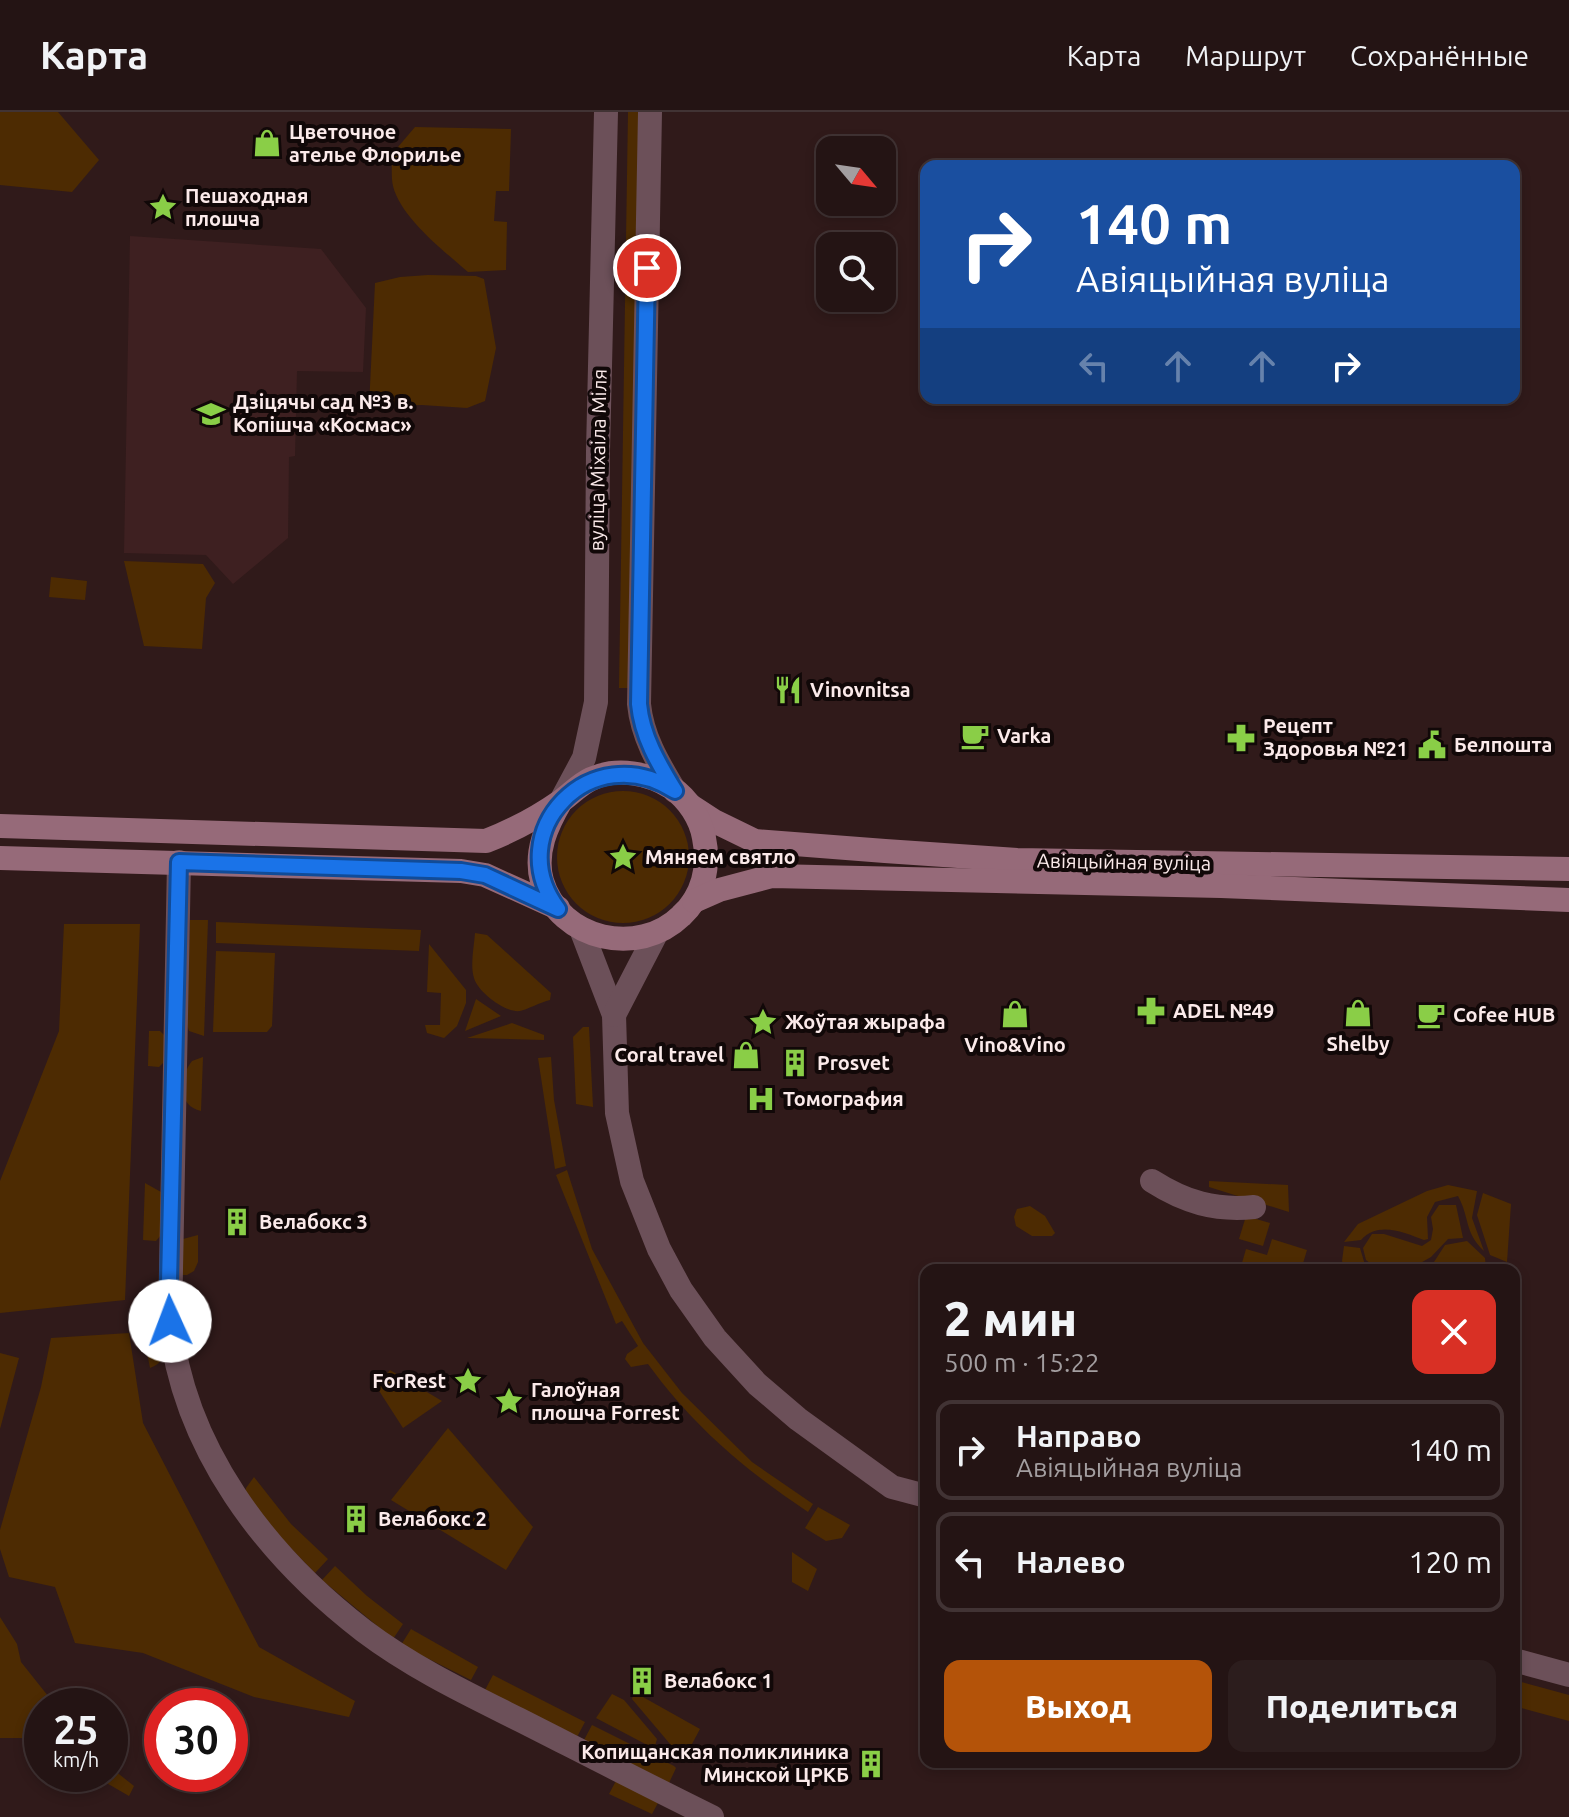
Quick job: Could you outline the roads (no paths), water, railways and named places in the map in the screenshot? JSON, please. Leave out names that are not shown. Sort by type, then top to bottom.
[{"type":"main road","points":[[0,826],[486,841],[509,832],[589,780],[636,773],[658,779],[682,798],[703,830],[707,851],[706,872],[694,901],[674,923],[656,934],[618,940],[581,929],[558,909],[523,890],[485,875],[461,871],[0,858]]},
{"type":"main road","name":"Авіяцыйная вуліца","points":[[682,798],[714,821],[755,841],[1017,860],[1569,869]]},
{"type":"main road","points":[[558,909],[542,881],[540,859],[545,828],[561,801]]},
{"type":"main road","name":"Авіяцыйная вуліца","points":[[694,901],[719,890],[772,876],[1221,886],[1569,900]]},
{"type":"street","name":"вуліца Міхаіла Міля","points":[[561,801],[584,758],[596,702],[606,112]]},
{"type":"street","points":[[650,112],[639,704],[641,723],[649,744],[682,798]]},
{"type":"street","points":[[179,862],[170,1321],[173,1353],[182,1388],[220,1474],[275,1547],[363,1630],[441,1680],[712,1817]]},
{"type":"street","points":[[581,929],[614,1015],[617,1113],[632,1181],[659,1249],[681,1290],[715,1338],[757,1384],[798,1419],[892,1487],[920,1494]]},
{"type":"street","points":[[614,1015],[656,934]]},
{"type":"street","points":[[1152,1181],[1174,1195],[1205,1206],[1222,1209],[1254,1207]]},
{"type":"street","points":[[1520,1662],[1569,1675]]},
{"type":"place","name":"Цветочное ателье Флорилье","points":[[267,143]]},
{"type":"place","name":"Пешаходная плошча","points":[[163,207]]},
{"type":"place","name":"Дзіцячы сад №3 в. Копішча «Космас»","points":[[211,414]]},
{"type":"place","name":"Vinovnitsa","points":[[788,690]]},
{"type":"place","name":"Varka","points":[[975,736]]},
{"type":"place","name":"Рецепт Здоровья №21","points":[[1241,738]]},
{"type":"place","name":"Белпошта","points":[[1432,745]]},
{"type":"place","name":"Мяняем святло","points":[[623,857]]},
{"type":"place","name":"ADEL №49","points":[[1151,1011]]},
{"type":"place","name":"Shelby","points":[[1358,1013]]},
{"type":"place","name":"Vino&Vino","points":[[1015,1014]]},
{"type":"place","name":"Cofee HUB","points":[[1431,1015]]},
{"type":"place","name":"Жоўтая жырафа","points":[[763,1022]]},
{"type":"place","name":"Coral travel","points":[[746,1055]]},
{"type":"place","name":"Prosvet","points":[[795,1063]]},
{"type":"place","name":"Томография","points":[[761,1099]]},
{"type":"place","name":"Велабокс 3","points":[[237,1222]]},
{"type":"place","name":"ForRest","points":[[468,1381]]},
{"type":"place","name":"Галоўная плошча Forrest","points":[[509,1401]]},
{"type":"place","name":"Велабокс 2","points":[[356,1519]]},
{"type":"place","name":"Велабокс 1","points":[[642,1681]]},
{"type":"place","name":"Копищанская поликлиника Минской ЦРКБ","points":[[871,1764]]}]
